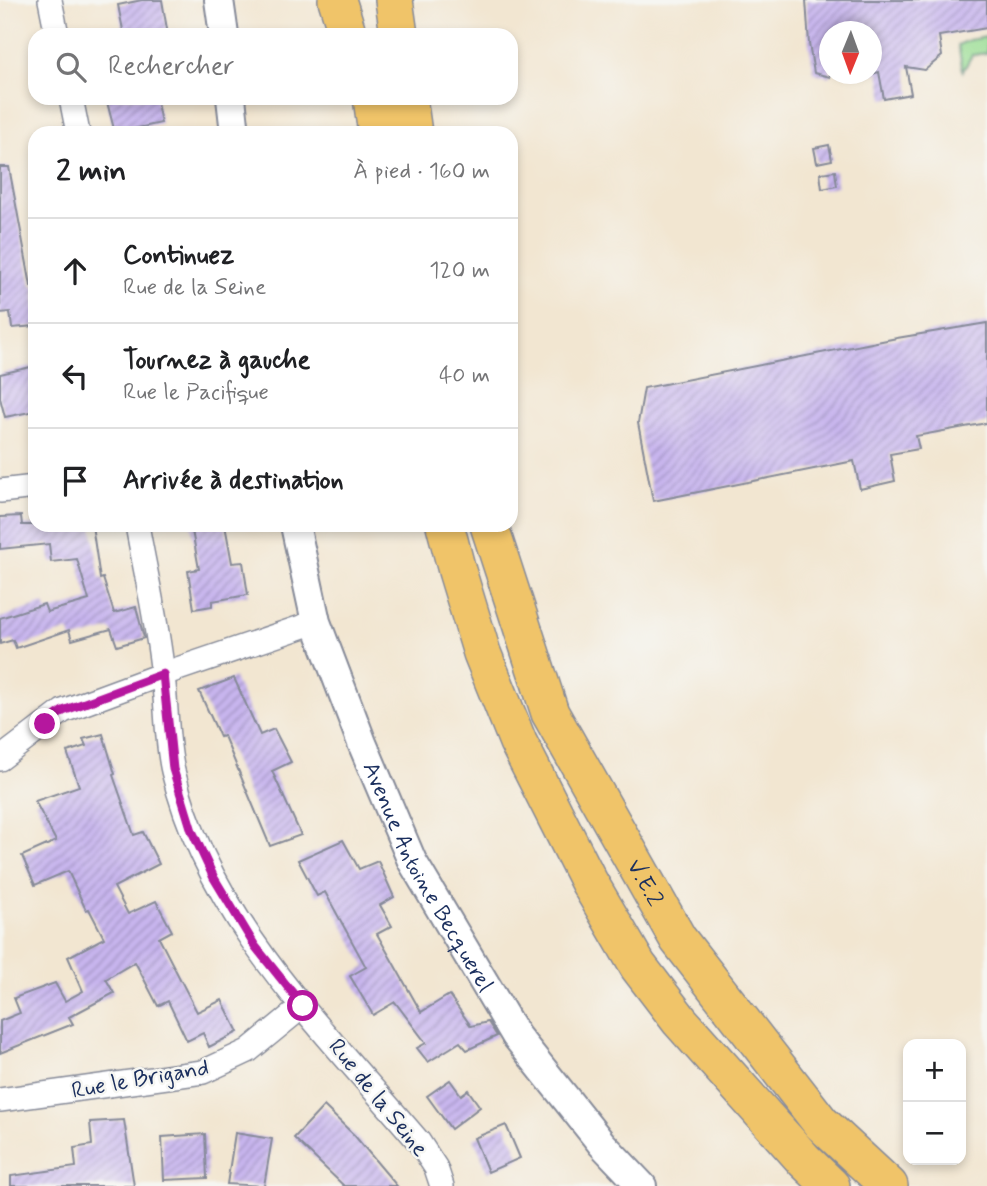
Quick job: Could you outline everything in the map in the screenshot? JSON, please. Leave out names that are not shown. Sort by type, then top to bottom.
[{"type":"highway","points":[[337,0],[346,28]]},
{"type":"highway","points":[[357,0],[361,28]]},
{"type":"highway","points":[[394,0],[398,28]]},
{"type":"highway","points":[[418,28],[420,0]]},
{"type":"highway","points":[[409,105],[412,126]]},
{"type":"highway","points":[[413,126],[415,105]]},
{"type":"highway","points":[[447,532],[482,653],[518,742],[589,882],[638,966],[680,1021],[804,1160],[831,1186]]},
{"type":"highway","name":"V.E.2","points":[[491,532],[550,713],[678,939],[821,1123],[889,1186]]},
{"type":"street","points":[[50,0],[56,28]]},
{"type":"street","points":[[219,0],[223,28]]},
{"type":"street","points":[[72,105],[77,126]]},
{"type":"street","points":[[232,105],[234,126]]},
{"type":"street","points":[[0,491],[28,488]]},
{"type":"street","name":"Rue de la Seine","points":[[138,532],[163,674],[173,769],[192,831],[214,878],[255,946],[419,1142],[436,1168],[442,1186]]},
{"type":"street","name":"Avenue Antoine Becquerel","points":[[297,532],[316,622],[362,743],[412,860],[516,1036],[601,1144],[642,1186]]},
{"type":"street","points":[[0,759],[63,711],[316,622]]},
{"type":"street","name":"Rue le Brigand","points":[[0,1100],[203,1072],[248,1051],[303,1006]]},
{"type":"green space","points":[[987,37],[987,53],[972,55],[963,71],[958,45]]},
{"type":"building","points":[[142,0],[162,0],[167,28],[123,28],[118,5]]},
{"type":"building","points":[[806,0],[987,0],[987,28],[939,36],[942,56],[925,70],[906,67],[911,94],[884,99],[881,84],[882,21],[819,21],[819,74],[814,73]]},
{"type":"building","points":[[108,105],[157,105],[161,123],[147,126],[113,126]]},
{"type":"building","points":[[829,145],[832,160],[817,163],[814,148]]},
{"type":"building","points":[[0,167],[9,167],[28,270],[28,327],[12,328],[10,312],[0,313]]},
{"type":"building","points":[[835,171],[837,186],[822,189],[820,173]]},
{"type":"building","points":[[987,323],[987,423],[916,436],[919,449],[890,454],[895,481],[860,489],[854,461],[653,501],[638,423],[644,388]]},
{"type":"building","points":[[28,368],[28,412],[5,417],[0,398],[0,374]]},
{"type":"building","points":[[21,516],[22,525],[28,525],[28,532],[93,532],[100,579],[103,578],[114,613],[136,607],[144,638],[117,646],[111,629],[72,640],[69,630],[16,648],[13,640],[0,644],[0,618],[44,604],[47,612],[89,600],[77,559],[51,562],[49,544],[0,549],[0,517]]},
{"type":"building","points":[[192,532],[226,532],[232,563],[243,562],[248,595],[212,601],[212,606],[194,609],[188,571],[199,569]]},
{"type":"building","points":[[234,678],[260,735],[274,729],[291,762],[272,771],[301,835],[270,846],[224,736],[220,737],[199,691]]},
{"type":"building","points":[[103,734],[115,774],[113,775],[134,835],[143,832],[159,864],[114,887],[128,914],[156,901],[172,931],[159,938],[197,1012],[222,1000],[238,1032],[209,1047],[203,1033],[187,1041],[168,1001],[158,1006],[135,962],[106,979],[114,993],[69,1017],[73,1024],[0,1053],[0,1021],[20,1013],[14,998],[55,983],[65,1001],[83,991],[68,957],[104,938],[89,909],[86,910],[68,871],[35,885],[22,856],[56,841],[35,801],[79,786],[67,752],[86,746],[83,739]]},
{"type":"building","points":[[343,840],[359,869],[378,861],[394,897],[380,905],[392,926],[377,934],[421,1012],[449,995],[471,1026],[488,1022],[497,1036],[467,1050],[460,1042],[428,1062],[417,1048],[426,1043],[395,1002],[373,1015],[350,976],[366,967],[325,892],[317,896],[298,860]]},
{"type":"building","points":[[450,1080],[461,1095],[468,1090],[480,1107],[451,1129],[427,1096]]},
{"type":"building","points":[[324,1106],[354,1135],[397,1186],[344,1186],[294,1138]]},
{"type":"building","points":[[124,1120],[134,1186],[11,1186],[11,1176],[76,1167],[74,1148],[92,1145],[90,1122]]},
{"type":"building","points":[[506,1125],[520,1158],[488,1172],[474,1138]]},
{"type":"building","points":[[235,1133],[272,1139],[264,1186],[227,1184]]},
{"type":"building","points":[[205,1134],[207,1178],[164,1180],[162,1137]]},
{"type":"route","points":[[45,724],[63,711],[163,674],[173,769],[192,831],[214,878],[255,946],[303,1006]]}]
